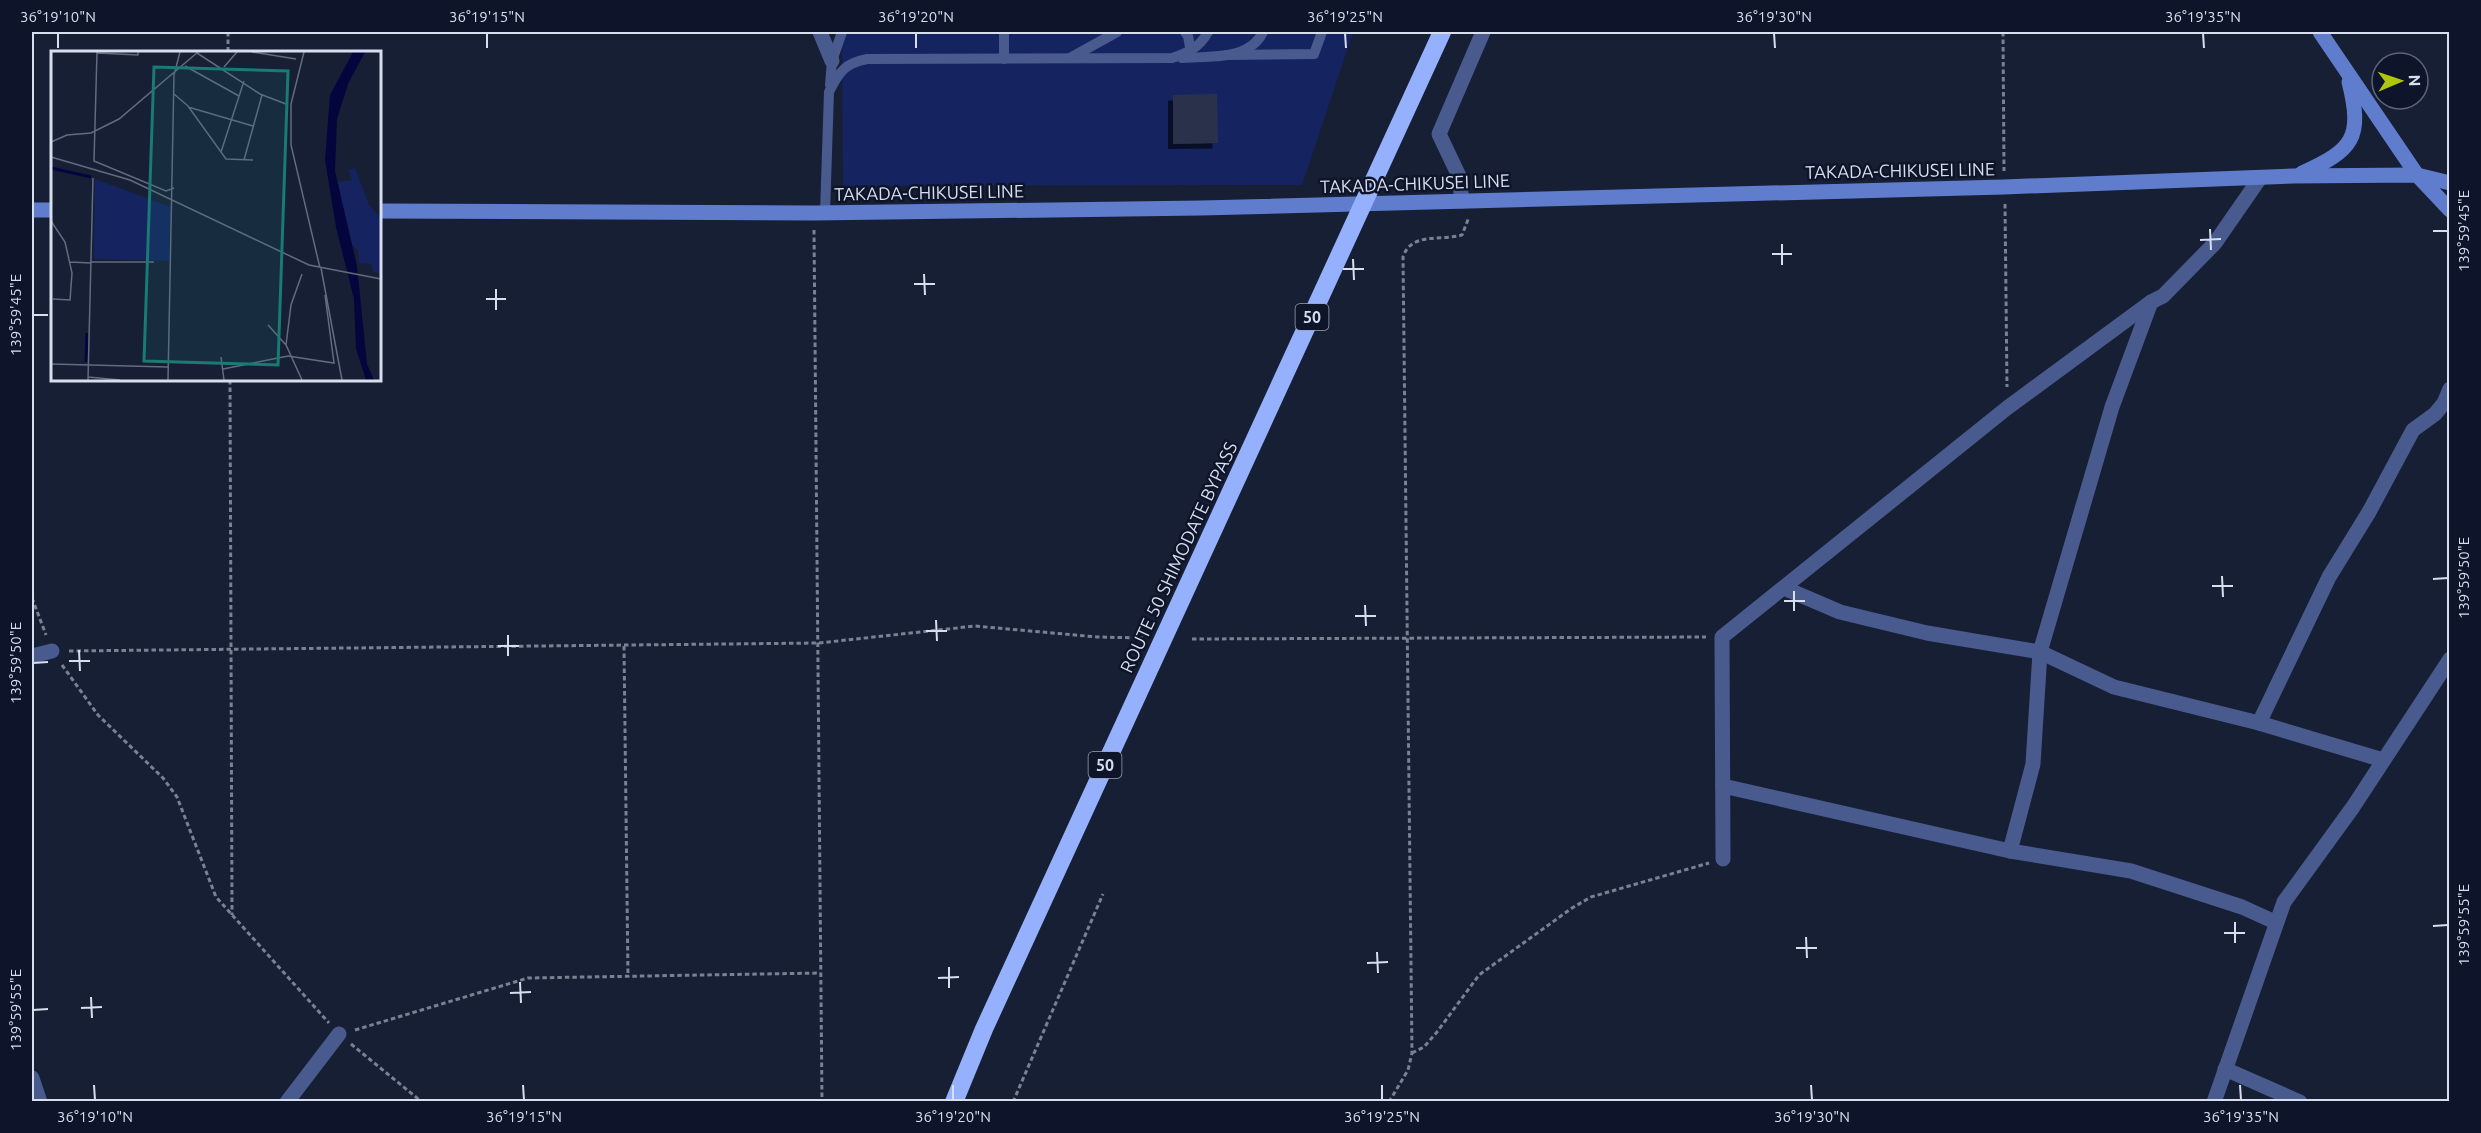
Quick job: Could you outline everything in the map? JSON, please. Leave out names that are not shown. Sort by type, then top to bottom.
[{"type":"highway","name":"ROUTE 50 SHIMODATE BYPASS","points":[[954,1101],[988,1018],[1442,32]]},
{"type":"main road","points":[[2320,32],[2417,175],[2450,210]]},
{"type":"main road","points":[[2294,176],[2338,155],[2351,139],[2355,115],[2346,70]]},
{"type":"main road","name":"TAKADA-CHIKUSEI LINE","points":[[381,212],[820,213],[1201,208],[2004,187],[2294,176],[2417,175],[2450,183]]},
{"type":"main road","points":[[32,210],[51,210]]},
{"type":"street","points":[[820,32],[832,61]]},
{"type":"street","points":[[1466,201],[1459,176],[1439,134],[1483,32]]},
{"type":"street","points":[[1723,859],[1722,637],[2007,408],[2151,302],[2163,296],[2215,243],[2260,178]]},
{"type":"street","points":[[2010,851],[2033,764],[2040,652],[2112,407],[2151,302]]},
{"type":"street","points":[[2259,723],[2330,577],[2369,512],[2413,430],[2435,414],[2444,403],[2450,389]]},
{"type":"street","points":[[1784,588],[1840,612],[1927,633],[2040,652],[2114,687],[2259,723],[2383,760]]},
{"type":"street","points":[[32,656],[52,651]]},
{"type":"street","points":[[2214,1101],[2275,922],[2284,902],[2353,807],[2450,659]]},
{"type":"street","points":[[1723,786],[2010,851],[2140,873],[2242,907],[2275,922]]},
{"type":"street","points":[[287,1101],[339,1034]]},
{"type":"street","points":[[2225,1069],[2300,1101]]},
{"type":"street","points":[[32,1078],[40,1101]]},
{"type":"lane","points":[[820,213],[832,61],[842,32]]},
{"type":"lane","points":[[1004,32],[1004,59]]},
{"type":"lane","points":[[1069,59],[1117,32]]},
{"type":"lane","points":[[1185,32],[1191,52]]},
{"type":"lane","points":[[1172,58],[1191,52],[1208,32]]},
{"type":"lane","points":[[1226,55],[1251,46],[1263,32]]},
{"type":"lane","points":[[829,92],[838,74],[852,62],[867,59],[1172,58],[1314,54],[1322,32]]},
{"type":"path","points":[[228,32],[228,51]]},
{"type":"path","points":[[2003,32],[2007,408]]},
{"type":"path","points":[[1389,1101],[1408,1070],[1412,1053],[1403,257],[1406,248],[1417,240],[1446,239],[1462,235],[1468,222],[1466,201]]},
{"type":"path","points":[[820,213],[819,643],[822,1101]]},
{"type":"path","points":[[230,381],[232,916]]},
{"type":"path","points":[[32,598],[52,651],[98,715],[164,778],[177,797],[216,897],[339,1034],[422,1101]]},
{"type":"path","points":[[52,651],[819,643],[975,626],[1097,637],[1143,638]]},
{"type":"path","points":[[1192,639],[1722,637]]},
{"type":"path","points":[[624,645],[628,977]]},
{"type":"path","points":[[1412,1053],[1424,1047],[1437,1032],[1479,975],[1572,908],[1591,897],[1723,859]]},
{"type":"path","points":[[1013,1101],[1104,894]]},
{"type":"path","points":[[339,1034],[528,978],[820,973]]},
{"type":"shaded area","points":[[842,32],[1353,32],[1302,185],[843,186]]},
{"type":"building","points":[[1217,94],[1218,143],[1173,144],[1173,95]]}]
